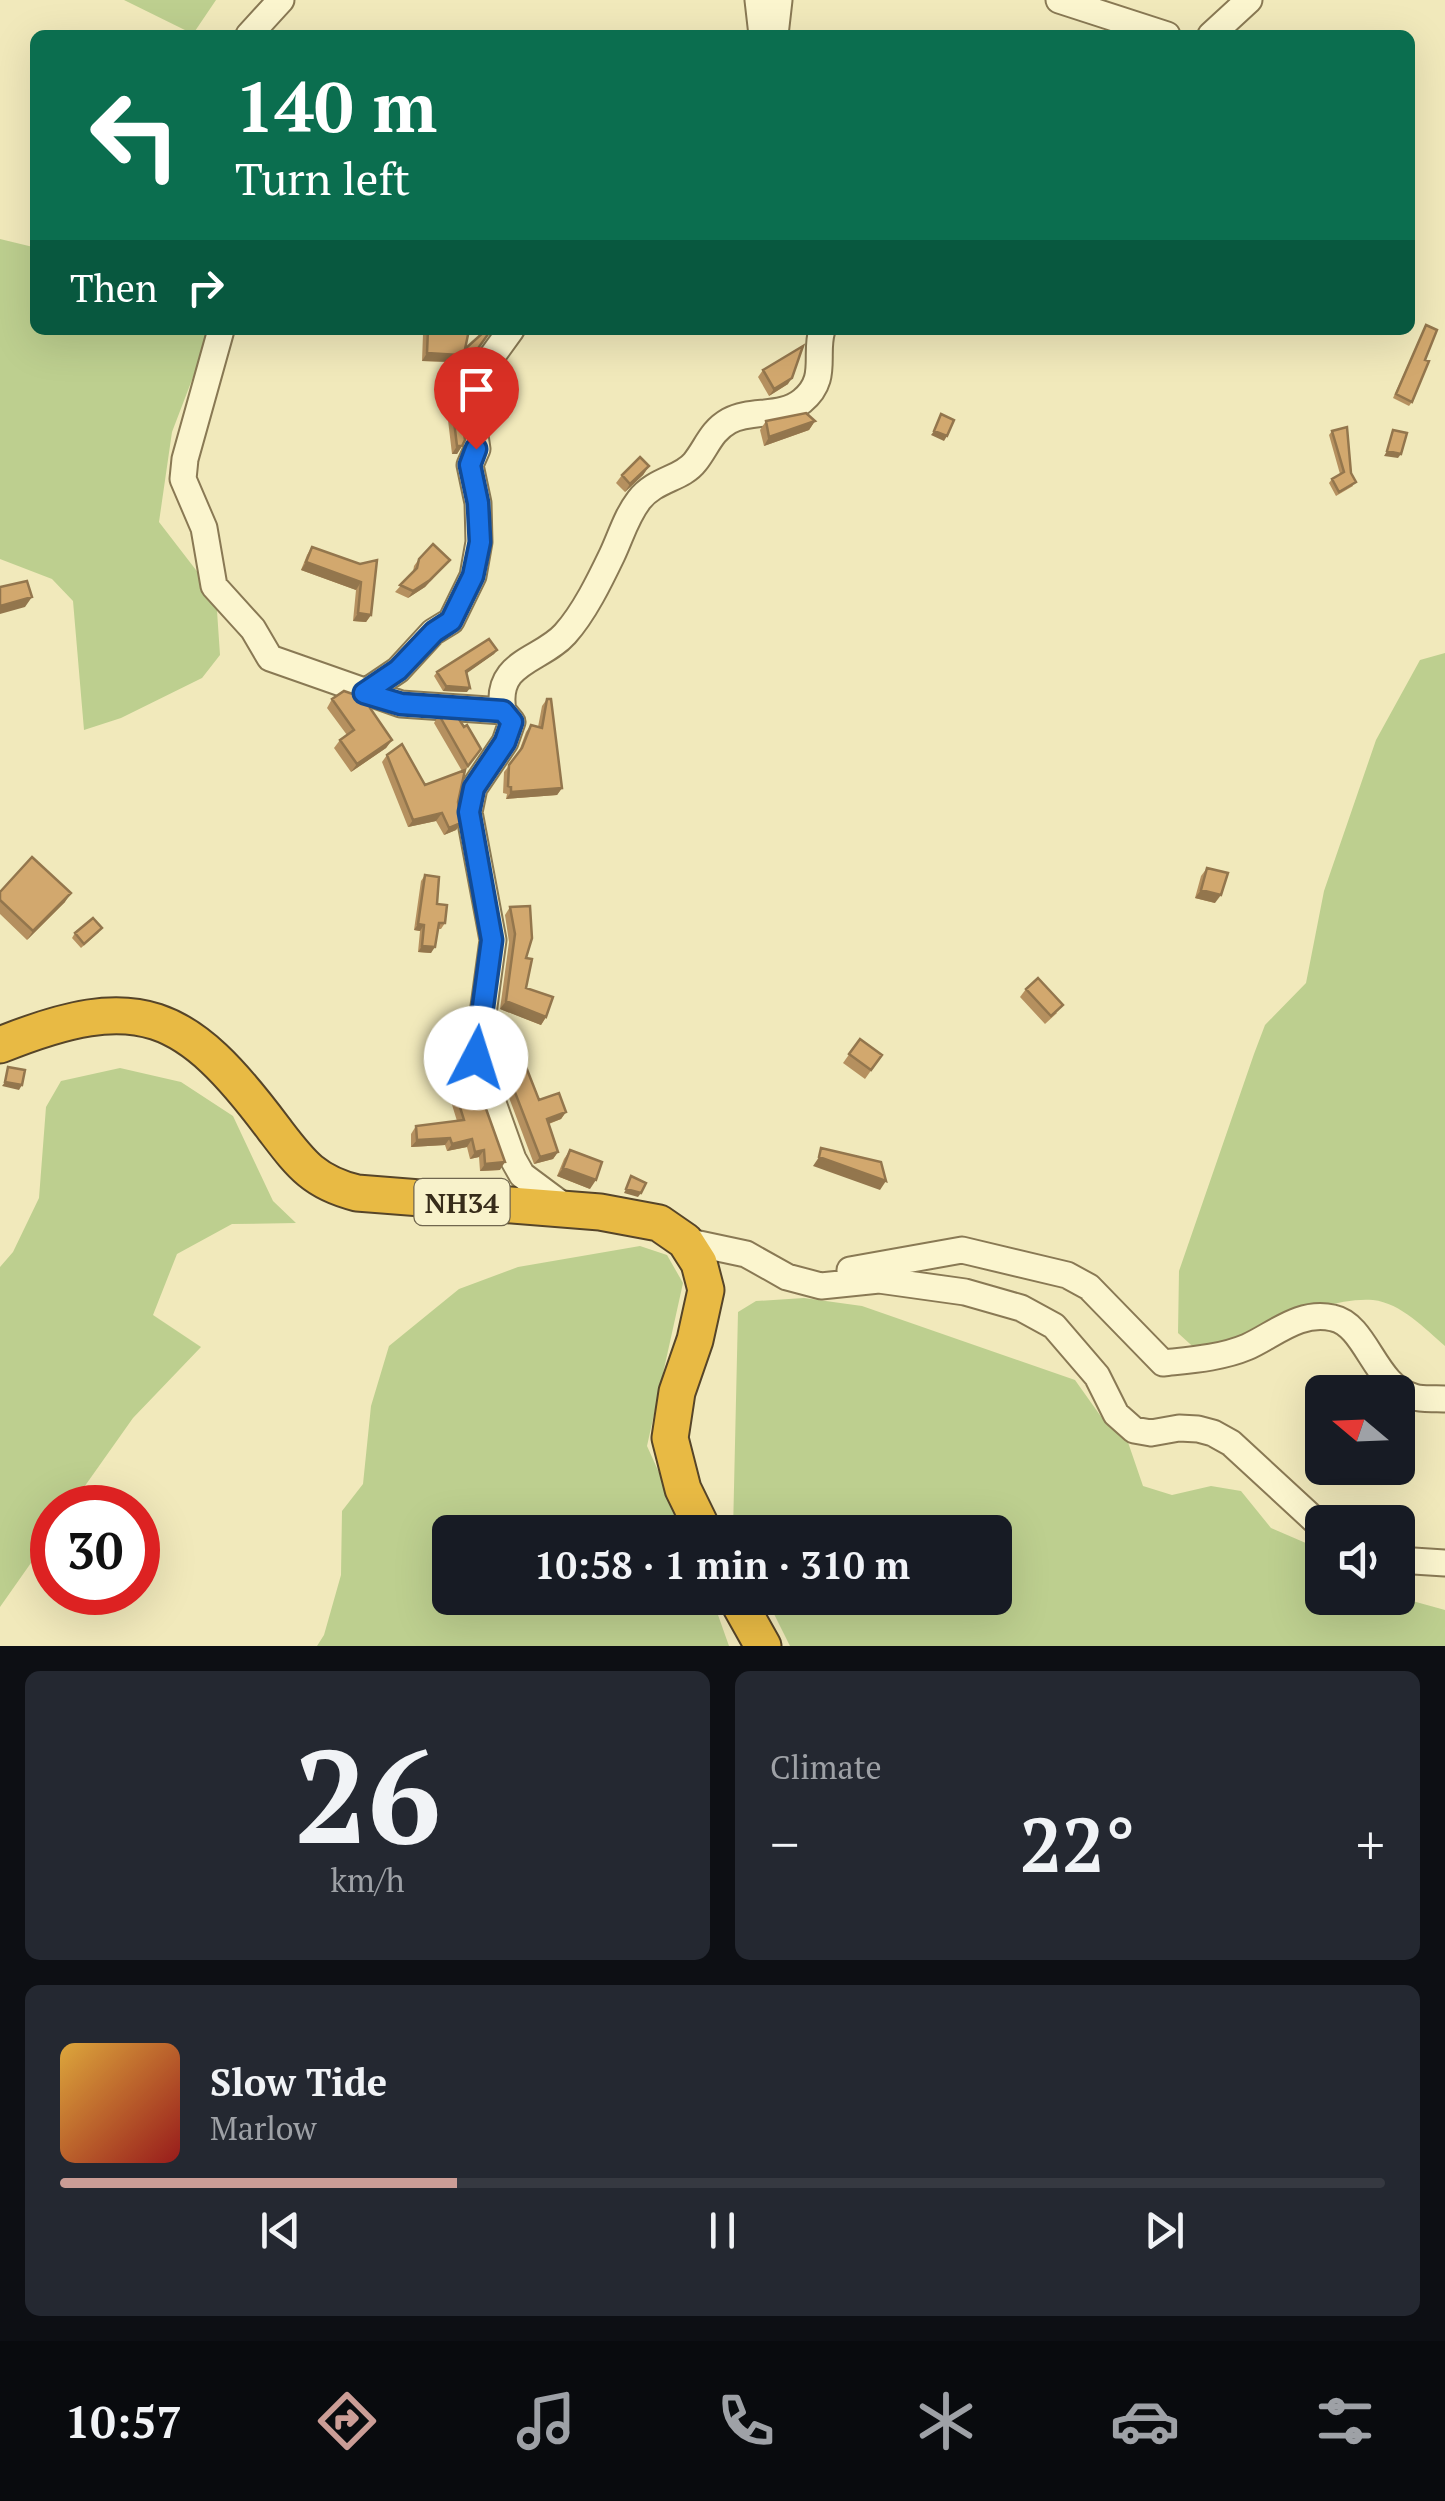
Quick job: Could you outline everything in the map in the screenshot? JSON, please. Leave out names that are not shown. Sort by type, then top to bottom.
[{"type":"highway","name":"NH34","points":[[0,1044],[53,1023],[98,1015],[142,1016],[171,1026],[198,1045],[233,1078],[292,1156],[335,1188],[569,1210],[659,1223],[685,1241]]},
{"type":"highway","points":[[685,1241],[699,1263],[706,1290],[695,1340],[677,1392],[670,1438],[683,1489],[696,1515]]},
{"type":"highway","points":[[746,1615],[763,1646]]},
{"type":"street","points":[[253,30],[280,0]]},
{"type":"street","points":[[758,0],[761,30]]},
{"type":"street","points":[[776,30],[779,0]]},
{"type":"street","points":[[1059,0],[1152,30]]},
{"type":"street","points":[[1217,30],[1249,0]]},
{"type":"street","points":[[220,335],[183,478],[204,528],[214,586],[253,630],[270,658],[401,704],[503,711]]},
{"type":"street","points":[[364,693],[398,670],[434,632],[451,621],[473,576],[480,542],[478,503],[470,465],[476,449],[474,390],[482,370],[507,335]]},
{"type":"street","points":[[569,1210],[522,1175],[476,1058],[492,940],[469,812],[474,788],[512,730],[500,698],[511,672],[564,636],[641,498],[662,480],[680,474],[694,463],[708,438],[731,420],[786,409],[803,400],[816,383],[822,363],[821,335]]},
{"type":"street","points":[[685,1241],[746,1254],[787,1278],[807,1283],[840,1286],[879,1280],[965,1292],[1020,1308],[1054,1326],[1097,1376],[1116,1414],[1134,1430],[1151,1433],[1180,1428],[1213,1433],[1230,1443],[1305,1511]]},
{"type":"street","points":[[807,1283],[835,1273],[962,1250],[1067,1275],[1090,1287],[1162,1362],[1194,1360],[1244,1348],[1294,1322],[1320,1316],[1337,1318],[1354,1330],[1384,1377],[1412,1397],[1445,1399]]},
{"type":"street","points":[[1415,1561],[1445,1562]]},
{"type":"green space","points":[[124,0],[216,0],[196,30],[185,30]]},
{"type":"green space","points":[[0,239],[30,246],[30,335],[209,335],[172,432],[159,522],[216,596],[220,655],[202,678],[121,718],[84,730],[73,601],[52,579],[0,559]]},
{"type":"green space","points":[[1445,653],[1445,1346],[1393,1306],[1353,1300],[1286,1319],[1201,1354],[1178,1333],[1179,1271],[1254,1054],[1265,1025],[1306,983],[1324,891],[1376,740],[1420,660]]},
{"type":"green space","points":[[120,1068],[181,1082],[233,1116],[273,1201],[296,1223],[232,1224],[177,1254],[153,1315],[201,1347],[133,1418],[86,1485],[30,1485],[30,1564],[0,1607],[0,1267],[13,1252],[39,1198],[46,1107],[61,1081]]},
{"type":"green space","points":[[640,1246],[667,1255],[683,1283],[647,1446],[678,1515],[432,1515],[432,1615],[718,1615],[729,1646],[317,1646],[324,1635],[341,1575],[342,1511],[363,1484],[371,1406],[389,1346],[459,1289],[518,1267]]},
{"type":"green space","points":[[804,1298],[862,1306],[1075,1380],[1107,1425],[1119,1416],[1143,1486],[1172,1495],[1211,1486],[1241,1491],[1271,1528],[1305,1543],[1305,1615],[1415,1615],[1415,1602],[1445,1610],[1445,1646],[790,1646],[774,1615],[1012,1615],[1012,1515],[733,1515],[738,1312],[756,1301]]},
{"type":"building","points":[[1426,325],[1437,330],[1412,402],[1396,394]]},
{"type":"building","points":[[428,335],[468,335],[465,349],[480,335],[487,335],[474,354],[465,378],[462,446],[457,446],[455,385],[451,384],[458,355],[427,353]]},
{"type":"building","points":[[803,346],[792,378],[774,389],[763,370]]},
{"type":"building","points":[[806,413],[815,421],[769,437],[766,421]]},
{"type":"building","points":[[941,414],[954,420],[947,436],[934,431]]},
{"type":"building","points":[[1347,427],[1351,473],[1356,482],[1339,492],[1332,479],[1344,472],[1332,431]]},
{"type":"building","points":[[1393,430],[1407,433],[1401,454],[1387,451]]},
{"type":"building","points":[[640,457],[649,466],[630,484],[622,475]]},
{"type":"building","points":[[433,544],[450,560],[413,591],[400,585],[417,568],[419,559]]},
{"type":"building","points":[[312,547],[360,564],[377,560],[371,615],[358,613],[361,582],[306,562]]},
{"type":"building","points":[[27,581],[32,597],[0,606],[0,587]]},
{"type":"building","points":[[489,639],[497,650],[466,671],[470,688],[446,686],[437,672]]},
{"type":"building","points":[[344,691],[376,702],[370,708],[392,740],[357,764],[340,740],[354,730],[332,699]]},
{"type":"building","points":[[547,699],[551,699],[562,788],[511,792],[509,765],[522,748],[531,725],[542,728]]},
{"type":"building","points":[[439,715],[457,716],[481,749],[468,766]]},
{"type":"building","points":[[402,744],[425,785],[465,770],[458,802],[461,823],[449,828],[442,813],[413,820],[387,755]]},
{"type":"building","points":[[32,857],[71,893],[33,931],[0,900],[0,892]]},
{"type":"building","points":[[1207,868],[1228,873],[1221,895],[1201,890]]},
{"type":"building","points":[[425,875],[439,877],[437,904],[447,905],[445,923],[439,923],[435,947],[422,946],[424,925],[418,924]]},
{"type":"building","points":[[530,906],[532,938],[526,958],[532,959],[526,988],[553,997],[546,1017],[506,1001],[515,934],[510,907]]},
{"type":"building","points":[[93,918],[102,928],[84,944],[75,933]]},
{"type":"building","points":[[1038,978],[1063,1005],[1051,1016],[1026,989]]},
{"type":"building","points":[[860,1039],[882,1055],[871,1070],[849,1054]]},
{"type":"building","points":[[514,1053],[521,1069],[526,1067],[539,1100],[559,1093],[566,1112],[547,1119],[558,1152],[540,1157],[501,1056]]},
{"type":"building","points":[[470,1064],[505,1162],[485,1164],[484,1150],[475,1152],[472,1139],[452,1144],[450,1138],[417,1140],[416,1126],[464,1120],[454,1088],[462,1085],[457,1068]]},
{"type":"building","points":[[8,1067],[25,1070],[22,1085],[5,1082]]},
{"type":"building","points":[[821,1148],[881,1162],[886,1181],[819,1157]]},
{"type":"building","points":[[570,1150],[602,1162],[596,1180],[563,1168]]},
{"type":"building","points":[[631,1176],[646,1183],[641,1193],[626,1189]]},
{"type":"route","points":[[476,449],[470,465],[478,503],[480,542],[473,576],[451,621],[434,632],[398,670],[364,693],[401,704],[503,711],[512,722],[512,730],[474,788],[469,812],[492,940],[476,1058]]}]
